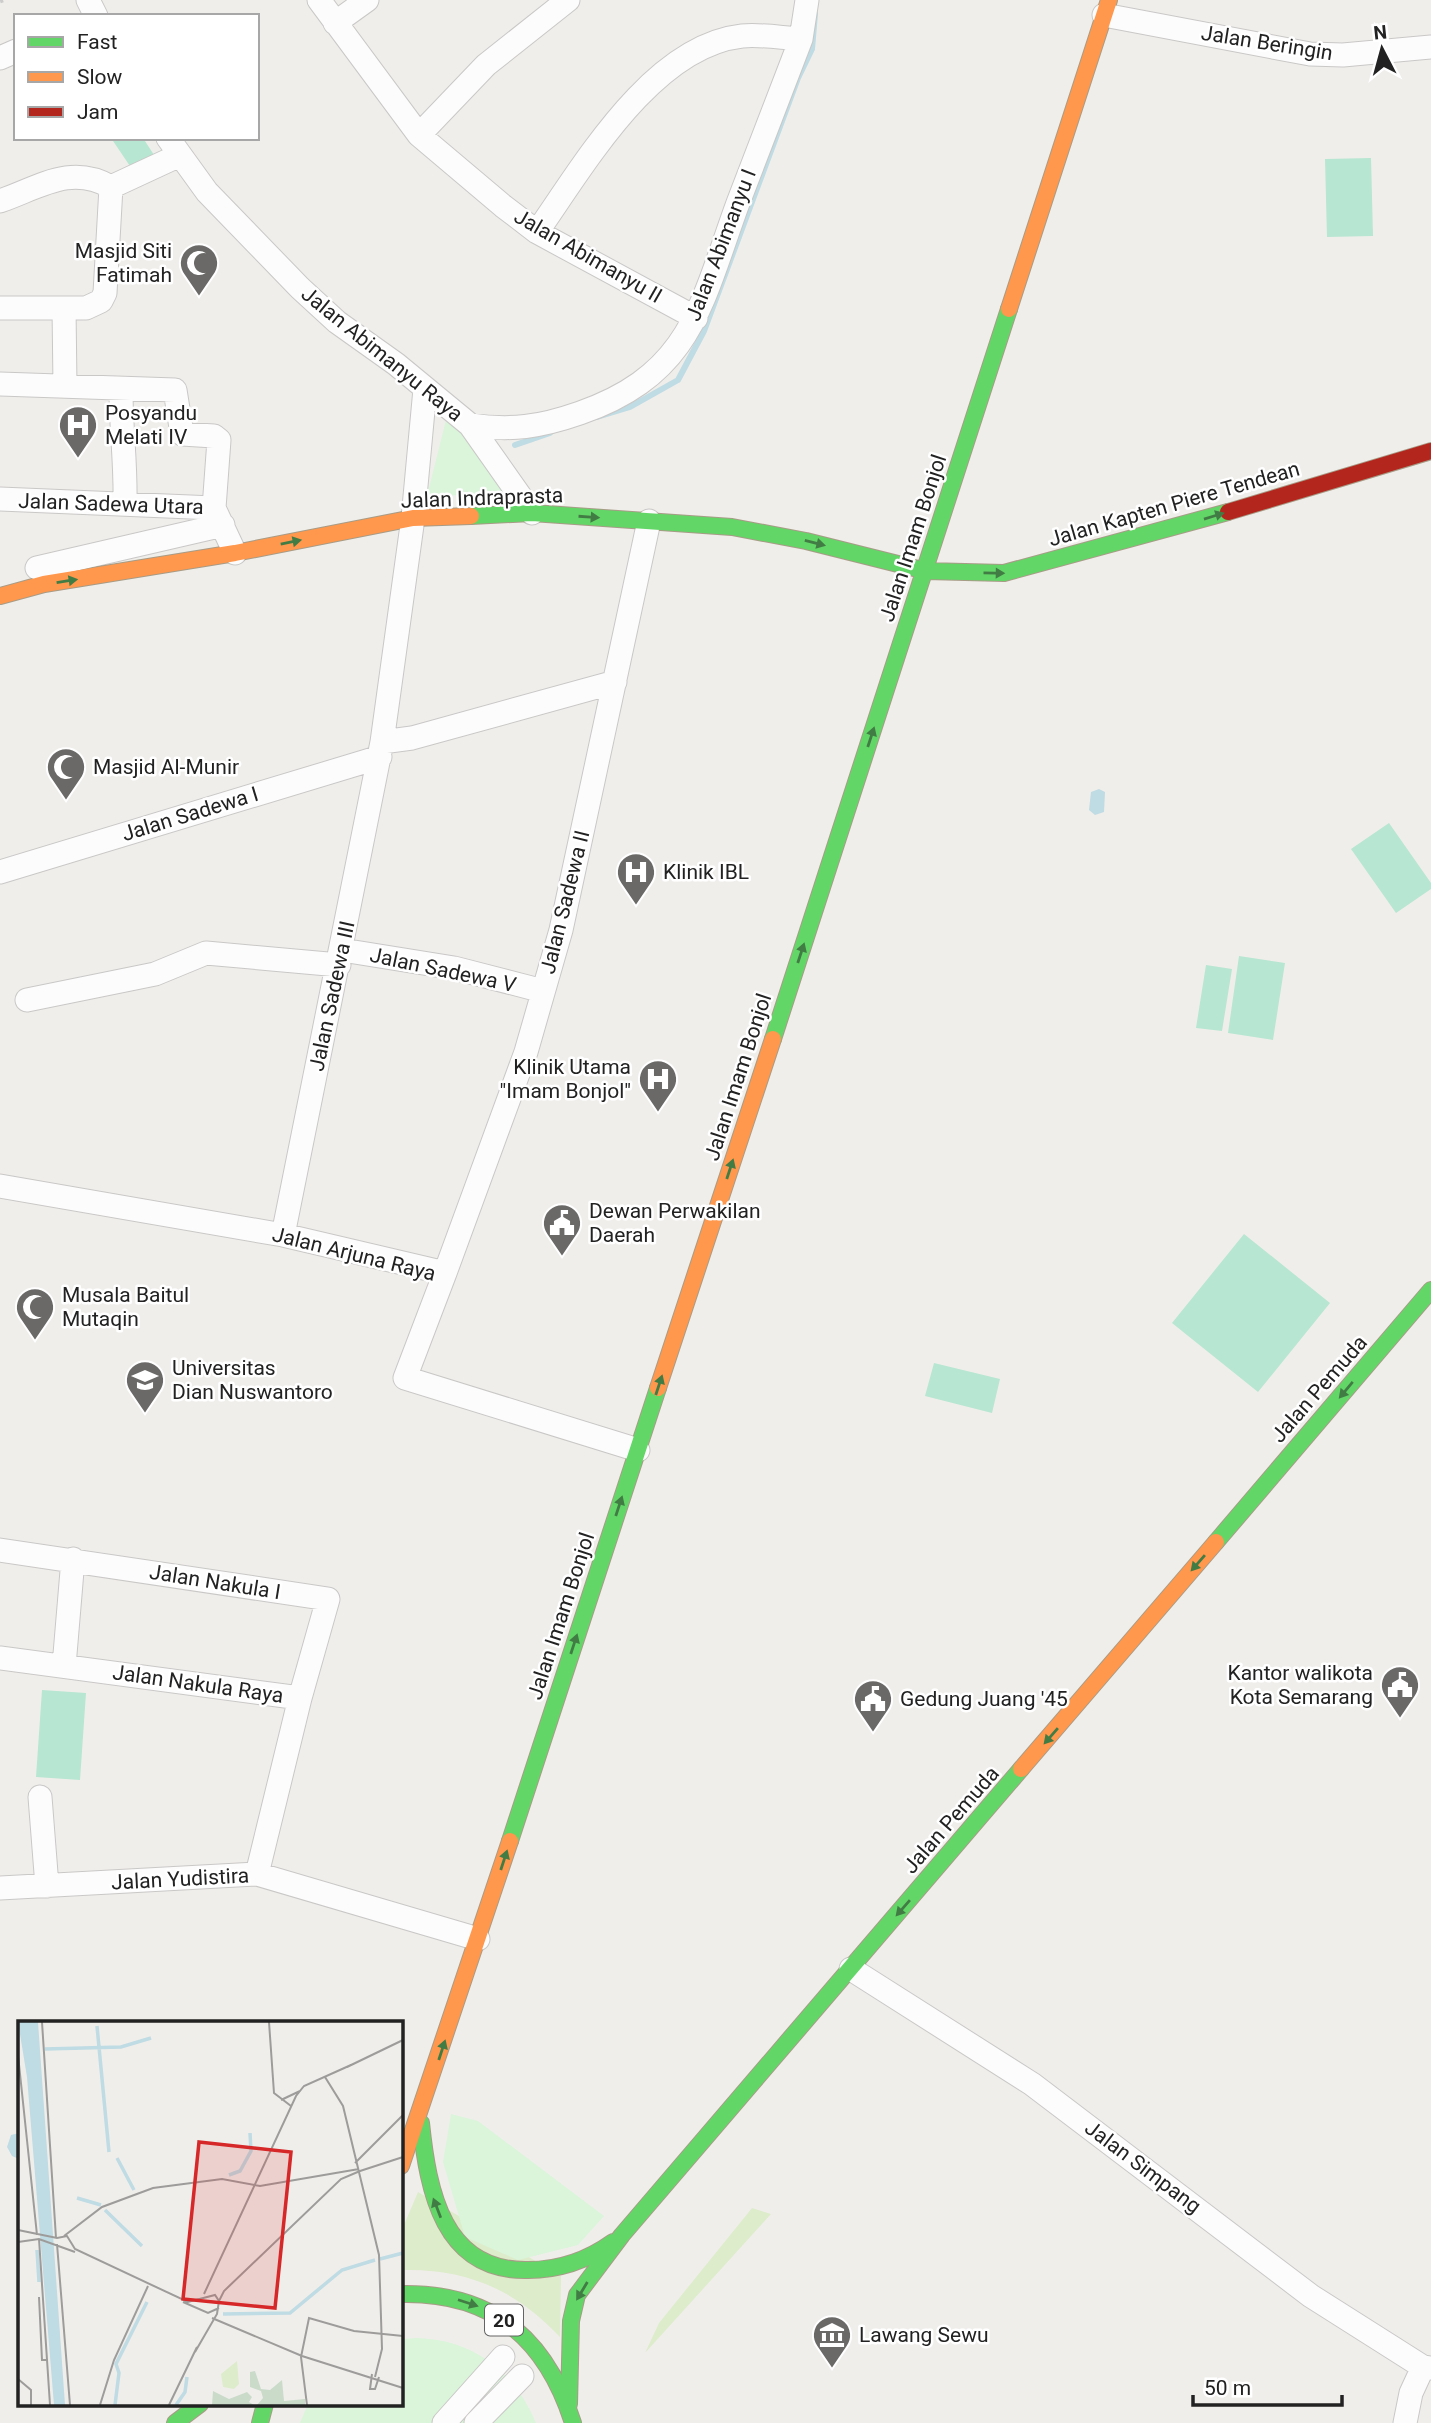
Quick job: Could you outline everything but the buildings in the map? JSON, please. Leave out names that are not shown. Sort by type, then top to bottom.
[{"type":"main road","name":"Jalan Imam Bonjol","points":[[402,2163],[926,571],[1083,69],[1106,7]]},
{"type":"main road","name":"Jalan Kapten Piere Tendean","points":[[926,571],[1004,573],[1195,522],[1431,451]]},
{"type":"main road","name":"Jalan Indraprasta","points":[[0,596],[44,584],[235,553],[413,518],[532,513],[764,532],[926,571]]},
{"type":"main road","name":"Jalan Pemuda","points":[[569,2404],[571,2321],[577,2295],[622,2235],[1431,1290]]},
{"type":"main road","points":[[420,2115],[427,2180],[439,2217],[447,2231],[479,2261],[515,2271],[554,2268],[590,2257],[622,2235]]},
{"type":"main road","name":"20","points":[[402,2294],[445,2295],[484,2308],[519,2330],[555,2370],[569,2404],[573,2423]]},
{"type":"main road","points":[[174,2423],[197,2406]]},
{"type":"main road","points":[[260,2423],[264,2406]]},
{"type":"street","name":"Jalan Abimanyu II","points":[[318,0],[419,135],[537,232],[696,318]]},
{"type":"street","points":[[335,23],[367,0]]},
{"type":"street","points":[[419,135],[486,65],[568,0]]},
{"type":"street","name":"Jalan Abimanyu I","points":[[470,425],[506,430],[525,428],[616,401],[643,384],[667,361],[696,318],[802,39],[807,0]]},
{"type":"street","name":"Jalan Beringin","points":[[1106,7],[1310,54],[1343,55],[1431,47]]},
{"type":"street","points":[[537,232],[601,137],[652,83],[679,63],[711,44],[742,36],[802,39]]},
{"type":"street","points":[[111,187],[174,147]]},
{"type":"street","name":"Jalan Abimanyu Raya","points":[[174,147],[207,192],[300,288],[337,322],[470,425],[532,513]]},
{"type":"street","points":[[0,201],[66,177],[93,177],[111,187]]},
{"type":"street","points":[[0,308],[94,306],[105,293],[111,187]]},
{"type":"street","points":[[64,308],[65,386]]},
{"type":"street","points":[[0,384],[175,390],[182,434],[217,437],[219,517],[0,577]]},
{"type":"street","name":"Jalan Sadewa III","points":[[283,1235],[381,750],[413,518],[425,389]]},
{"type":"street","points":[[121,390],[122,448],[127,459],[125,504]]},
{"type":"street","name":"Jalan Sadewa Utara","points":[[0,499],[125,504],[219,517],[235,553]]},
{"type":"street","name":"Jalan Sadewa II","points":[[445,1273],[526,1052],[564,917],[649,521]]},
{"type":"street","name":"Jalan Sadewa I","points":[[0,872],[412,738],[615,682]]},
{"type":"street","name":"Jalan Sadewa V","points":[[27,1000],[155,974],[206,953],[341,957],[454,968],[543,991]]},
{"type":"street","name":"Jalan Arjuna Raya","points":[[0,1186],[283,1235],[445,1273],[405,1378],[638,1450]]},
{"type":"street","name":"Jalan Nakula I","points":[[0,1550],[73,1559],[328,1600],[300,1698]]},
{"type":"street","points":[[64,1666],[73,1559]]},
{"type":"street","name":"Jalan Nakula Raya","points":[[0,1658],[300,1698],[257,1874]]},
{"type":"street","points":[[40,1797],[47,1886]]},
{"type":"street","name":"Jalan Yudistira","points":[[0,1888],[257,1874],[478,1939]]},
{"type":"street","name":"Jalan Simpang","points":[[851,1969],[1032,2084],[1311,2296],[1427,2368]]},
{"type":"street","points":[[444,2423],[503,2357]]},
{"type":"street","points":[[1405,2423],[1411,2393],[1427,2368]]},
{"type":"street","points":[[476,2423],[522,2376]]},
{"type":"green space","points":[[112,140],[144,140],[156,158],[134,172]]},
{"type":"green space","points":[[1371,158],[1373,236],[1327,237],[1325,159]]},
{"type":"green space","points":[[448,412],[510,494],[427,496]]},
{"type":"green space","points":[[1389,823],[1431,883],[1431,889],[1396,913],[1351,849]]},
{"type":"green space","points":[[1239,956],[1285,963],[1273,1040],[1228,1033]]},
{"type":"green space","points":[[1206,965],[1232,969],[1222,1031],[1196,1028]]},
{"type":"green space","points":[[1244,1234],[1330,1303],[1258,1392],[1172,1323]]},
{"type":"green space","points":[[934,1363],[1000,1379],[992,1413],[925,1396]]},
{"type":"green space","points":[[42,1690],[86,1693],[80,1780],[36,1777]]},
{"type":"green space","points":[[451,2114],[478,2121],[604,2216],[578,2245],[518,2260],[465,2237],[443,2162]]},
{"type":"green space","points":[[418,2192],[561,2276],[560,2337],[526,2306],[488,2285],[447,2273],[402,2270],[402,2230]]},
{"type":"green space","points":[[752,2208],[771,2214],[645,2353],[659,2323]]},
{"type":"green space","points":[[402,2339],[438,2340],[474,2352],[490,2362],[517,2388],[536,2423],[300,2423],[307,2406],[402,2406]]},
{"type":"water","points":[[1099,789],[1105,792],[1104,812],[1095,815],[1089,810],[1091,792]]},
{"type":"water","points":[[18,2133],[18,2159],[12,2156],[7,2147],[11,2135]]},
{"type":"waterway","points":[[597,417],[630,407],[678,380],[704,331],[798,78],[812,49],[815,14]]},
{"type":"waterway","points":[[515,445],[550,433]]},
{"type":"traffic: fast","points":[[773,1039],[1009,309]]},
{"type":"traffic: fast","points":[[471,516],[532,513],[732,527],[806,541],[926,571],[1004,573],[1228,512]]},
{"type":"traffic: fast","points":[[1216,1542],[1431,1290]]},
{"type":"traffic: fast","points":[[510,1841],[658,1388]]},
{"type":"traffic: fast","points":[[569,2404],[571,2321],[577,2295],[622,2235],[1021,1769]]},
{"type":"traffic: fast","points":[[421,2123],[429,2175],[445,2223],[459,2242],[476,2257],[499,2267],[540,2270],[573,2263],[613,2242]]},
{"type":"traffic: fast","points":[[402,2294],[433,2295],[462,2301],[511,2326],[531,2344],[548,2367],[562,2393],[573,2423]]},
{"type":"traffic: fast","points":[[175,2423],[197,2406]]},
{"type":"traffic: fast","points":[[260,2423],[264,2406]]},
{"type":"traffic: slow","points":[[1009,309],[1109,0]]},
{"type":"traffic: slow","points":[[0,596],[44,584],[235,553],[413,518],[471,516]]},
{"type":"traffic: slow","points":[[658,1388],[773,1039]]},
{"type":"traffic: slow","points":[[1021,1769],[1216,1542]]},
{"type":"traffic: slow","points":[[402,2163],[510,1841]]},
{"type":"traffic: jam","points":[[1228,512],[1431,451]]},
{"type":"place","name":"Masjid Siti Fatimah","points":[[199,297]]},
{"type":"place","name":"Posyandu Melati IV","points":[[78,459]]},
{"type":"place","name":"Masjid Al-Munir","points":[[66,801]]},
{"type":"place","name":"Klinik IBL","points":[[636,906]]},
{"type":"place","name":"Klinik Utama \"Imam Bonjol\"","points":[[658,1113]]},
{"type":"place","name":"Dewan Perwakilan Daerah","points":[[562,1257]]},
{"type":"place","name":"Musala Baitul Mutaqin","points":[[35,1341]]},
{"type":"place","name":"Universitas Dian Nuswantoro","points":[[145,1414]]},
{"type":"place","name":"Kantor walikota Kota Semarang","points":[[1400,1719]]},
{"type":"place","name":"Gedung Juang '45","points":[[873,1733]]},
{"type":"place","name":"Lawang Sewu","points":[[832,2369]]}]
